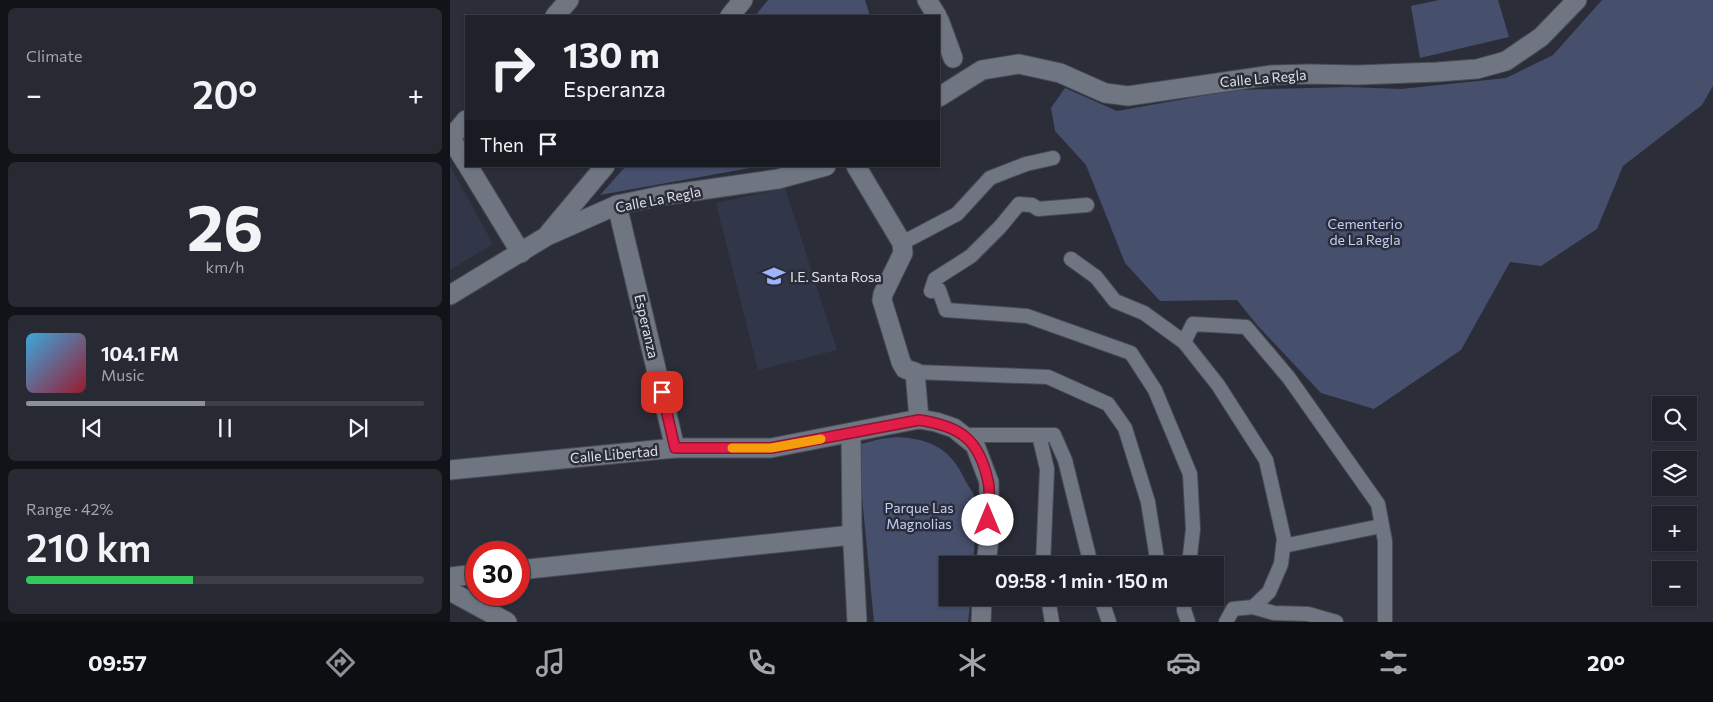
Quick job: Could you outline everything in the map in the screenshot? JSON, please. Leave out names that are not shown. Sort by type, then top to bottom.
[{"type":"street","points":[[556,15],[568,0]]},
{"type":"street","points":[[731,15],[743,0]]},
{"type":"street","points":[[927,0],[936,15]]},
{"type":"street","name":"Calle La Regla","points":[[940,96],[982,70],[1019,64],[1060,73],[1104,93],[1128,96],[1272,75],[1357,75],[1477,69],[1506,61],[1541,37],[1577,0]]},
{"type":"street","points":[[940,23],[953,58]]},
{"type":"street","points":[[465,121],[450,138],[465,162]]},
{"type":"street","points":[[902,243],[957,214],[990,178],[1026,164],[1053,158]]},
{"type":"street","points":[[468,167],[522,253]]},
{"type":"street","points":[[547,236],[604,167]]},
{"type":"street","name":"Calle La Regla","points":[[450,295],[522,253],[547,236],[617,205],[660,196],[778,179],[822,167]]},
{"type":"street","points":[[857,167],[902,243],[903,253],[883,294],[882,300],[901,362],[906,369],[915,372],[1048,377],[1108,404],[1126,428],[1148,502],[1157,556]]},
{"type":"street","points":[[1087,205],[1038,209],[1032,205],[1019,204],[1000,227],[971,256],[935,279],[931,291],[939,290],[946,310],[1026,316],[1131,353],[1155,390],[1190,474],[1193,529],[1190,556]]},
{"type":"street","name":"Esperanza","points":[[617,205],[675,448]]},
{"type":"street","points":[[1071,259],[1096,277],[1115,301],[1144,313],[1184,342],[1218,385],[1266,460],[1284,539],[1281,564],[1269,592],[1253,607]]},
{"type":"street","points":[[1184,342],[1192,324],[1246,327],[1289,378],[1378,504],[1385,541],[1385,622]]},
{"type":"street","points":[[915,372],[919,420]]},
{"type":"street","name":"Calle Libertad","points":[[450,470],[675,448],[771,448],[919,420],[936,422],[954,428],[975,445],[989,482],[989,538],[987,556]]},
{"type":"street","points":[[851,433],[852,535],[858,622]]},
{"type":"street","points":[[963,435],[1054,435],[1065,460],[1089,556]]},
{"type":"street","points":[[1039,435],[1047,469],[1043,556]]},
{"type":"street","points":[[1283,546],[1381,526]]},
{"type":"street","points":[[530,569],[852,535]]},
{"type":"street","points":[[450,577],[465,575]]},
{"type":"street","points":[[450,591],[507,622]]},
{"type":"street","points":[[980,622],[981,606]]},
{"type":"street","points":[[1049,606],[1052,622]]},
{"type":"street","points":[[1103,606],[1109,622]]},
{"type":"street","points":[[1226,622],[1233,609],[1253,607],[1274,613],[1308,614],[1336,622]]},
{"type":"shaded area","points":[[450,166],[493,244],[450,270]]},
{"type":"shaded area","name":"I.E. Santa Rosa","points":[[785,188],[837,350],[758,370],[716,203]]},
{"type":"green space","points":[[768,0],[865,0],[870,15],[756,15]]},
{"type":"green space","points":[[1439,0],[1498,0],[1509,37],[1420,58],[1411,6]]},
{"type":"green space","name":"Cementerio de La Regla","points":[[1602,0],[1713,0],[1713,86],[1702,105],[1623,166],[1597,229],[1541,266],[1510,262],[1461,350],[1374,409],[1321,393],[1257,325],[1237,300],[1160,301],[1125,263],[1086,165],[1055,131],[1051,108],[1065,88],[1117,111],[1235,90],[1348,87],[1401,89],[1506,78],[1553,55]]},
{"type":"green space","points":[[625,167],[755,167],[600,195]]},
{"type":"green space","name":"Parque Las Magnolias","points":[[908,438],[939,447],[954,461],[974,495],[976,520],[974,556],[939,556],[939,606],[970,606],[968,622],[874,622],[857,445],[880,439]]},
{"type":"slow traffic","points":[[732,448],[771,448],[821,439]]},
{"type":"place","name":"I.E. Santa Rosa","points":[[774,276]]},
{"type":"route","points":[[662,392],[675,448],[771,448],[919,420],[936,422],[954,428],[975,445],[982,462],[989,482],[988,520]]}]
